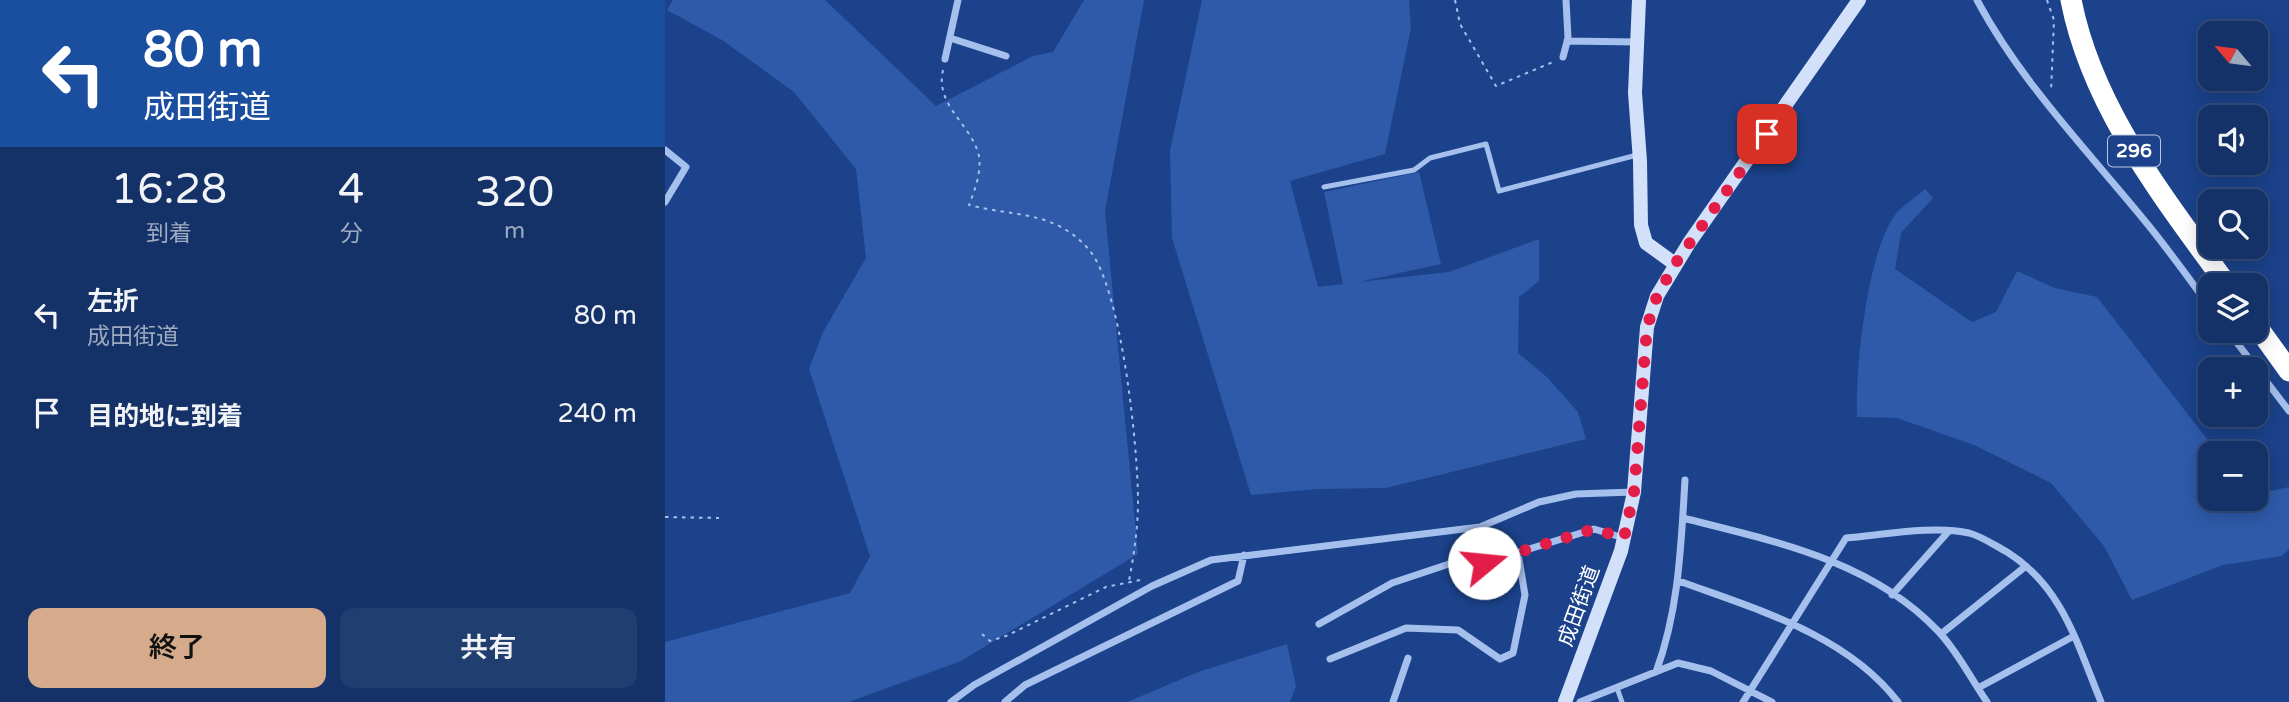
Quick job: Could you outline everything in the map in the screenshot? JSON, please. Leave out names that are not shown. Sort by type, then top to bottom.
[{"type":"highway","name":"296","points":[[2071,0],[2094,73],[2119,127],[2153,183],[2218,273]]},
{"type":"highway","points":[[2268,342],[2289,371]]},
{"type":"street","points":[[945,59],[958,0]]},
{"type":"street","points":[[1563,57],[1567,41],[1566,0]]},
{"type":"street","points":[[1639,0],[1635,93],[1640,155],[1641,225],[1646,243],[1675,264]]},
{"type":"street","name":"成田街道","points":[[1565,702],[1624,538],[1634,492],[1647,327],[1657,296],[1675,264],[1859,0]]},
{"type":"street","points":[[1977,0],[1998,40],[2050,107],[2150,226],[2198,291]]},
{"type":"street","points":[[950,38],[1006,56]]},
{"type":"street","points":[[1567,41],[1636,42]]},
{"type":"street","points":[[665,150],[686,167],[665,202]]},
{"type":"street","points":[[2237,343],[2289,411]]},
{"type":"street","points":[[1656,672],[1665,650],[1679,581],[1685,480]]},
{"type":"street","points":[[951,702],[974,685],[1175,574],[1211,560],[1480,527],[1539,502],[1576,494],[1634,492]]},
{"type":"street","points":[[1683,517],[1800,548],[1833,560],[1892,595],[1941,634],[1987,702]]},
{"type":"street","points":[[1319,624],[1392,583],[1461,560],[1484,563],[1594,529],[1624,538]]},
{"type":"street","points":[[1892,595],[1948,533]]},
{"type":"street","points":[[1743,702],[1846,538],[1966,533],[1986,539],[2026,566],[2056,597],[2101,702]]},
{"type":"street","points":[[1330,659],[1406,628],[1458,630],[1500,659],[1513,653],[1525,595],[1518,553]]},
{"type":"street","points":[[1005,702],[1025,685],[1238,580],[1244,555]]},
{"type":"street","points":[[1941,634],[2026,566]]},
{"type":"street","points":[[1679,581],[1793,623],[1848,656],[1898,702]]},
{"type":"street","points":[[1978,688],[2074,636]]},
{"type":"street","points":[[1393,702],[1408,659]]},
{"type":"street","points":[[1580,702],[1678,663],[1711,671],[1772,702]]},
{"type":"lane","points":[[1324,187],[1414,170],[1430,158],[1486,144],[1499,191],[1640,155]]},
{"type":"lane","points":[[1617,688],[1622,702]]},
{"type":"path","points":[[1455,0],[1460,24],[1496,86],[1563,57]]},
{"type":"path","points":[[2047,0],[2054,20],[2050,107]]},
{"type":"path","points":[[945,59],[939,85],[947,104],[979,154],[977,186],[969,205],[995,212],[1045,217],[1091,252],[1108,291],[1124,350],[1138,499],[1136,547],[1129,580]]},
{"type":"path","points":[[665,517],[719,518]]},
{"type":"path","points":[[982,634],[990,641],[1006,636],[1106,587],[1129,580],[1150,579]]},
{"type":"shaded area","points":[[673,0],[825,0],[936,106],[1033,56],[1053,52],[1084,0],[1144,0],[1105,211],[1138,554],[961,661],[849,702],[665,702],[665,642],[850,593],[870,556],[809,369],[823,332],[866,258],[856,169],[794,92],[722,40],[667,10]]},
{"type":"shaded area","points":[[1202,0],[1409,0],[1411,28],[1385,154],[1290,181],[1318,287],[1343,284],[1324,192],[1419,172],[1441,264],[1359,282],[1449,272],[1539,239],[1539,281],[1519,297],[1518,353],[1547,377],[1578,412],[1586,439],[1386,488],[1317,489],[1251,495],[1172,238],[1170,151]]},
{"type":"shaded area","points":[[1925,189],[1933,198],[1901,233],[1895,269],[1972,322],[1996,312],[2017,271],[2055,288],[2097,297],[2209,441],[2198,441],[2198,511],[2268,511],[2268,491],[2289,487],[2289,549],[2282,556],[2223,565],[2132,600],[2104,546],[2051,483],[1974,445],[1897,418],[1857,417],[1858,371],[1870,285],[1884,236],[1893,218]]},
{"type":"shaded area","points":[[1287,644],[1296,686],[1290,702],[1127,702],[1198,672]]},
{"type":"route","points":[[1484,563],[1594,529],[1624,538],[1634,492],[1639,441],[1640,378],[1647,327],[1657,296],[1675,264],[1767,134]]}]
